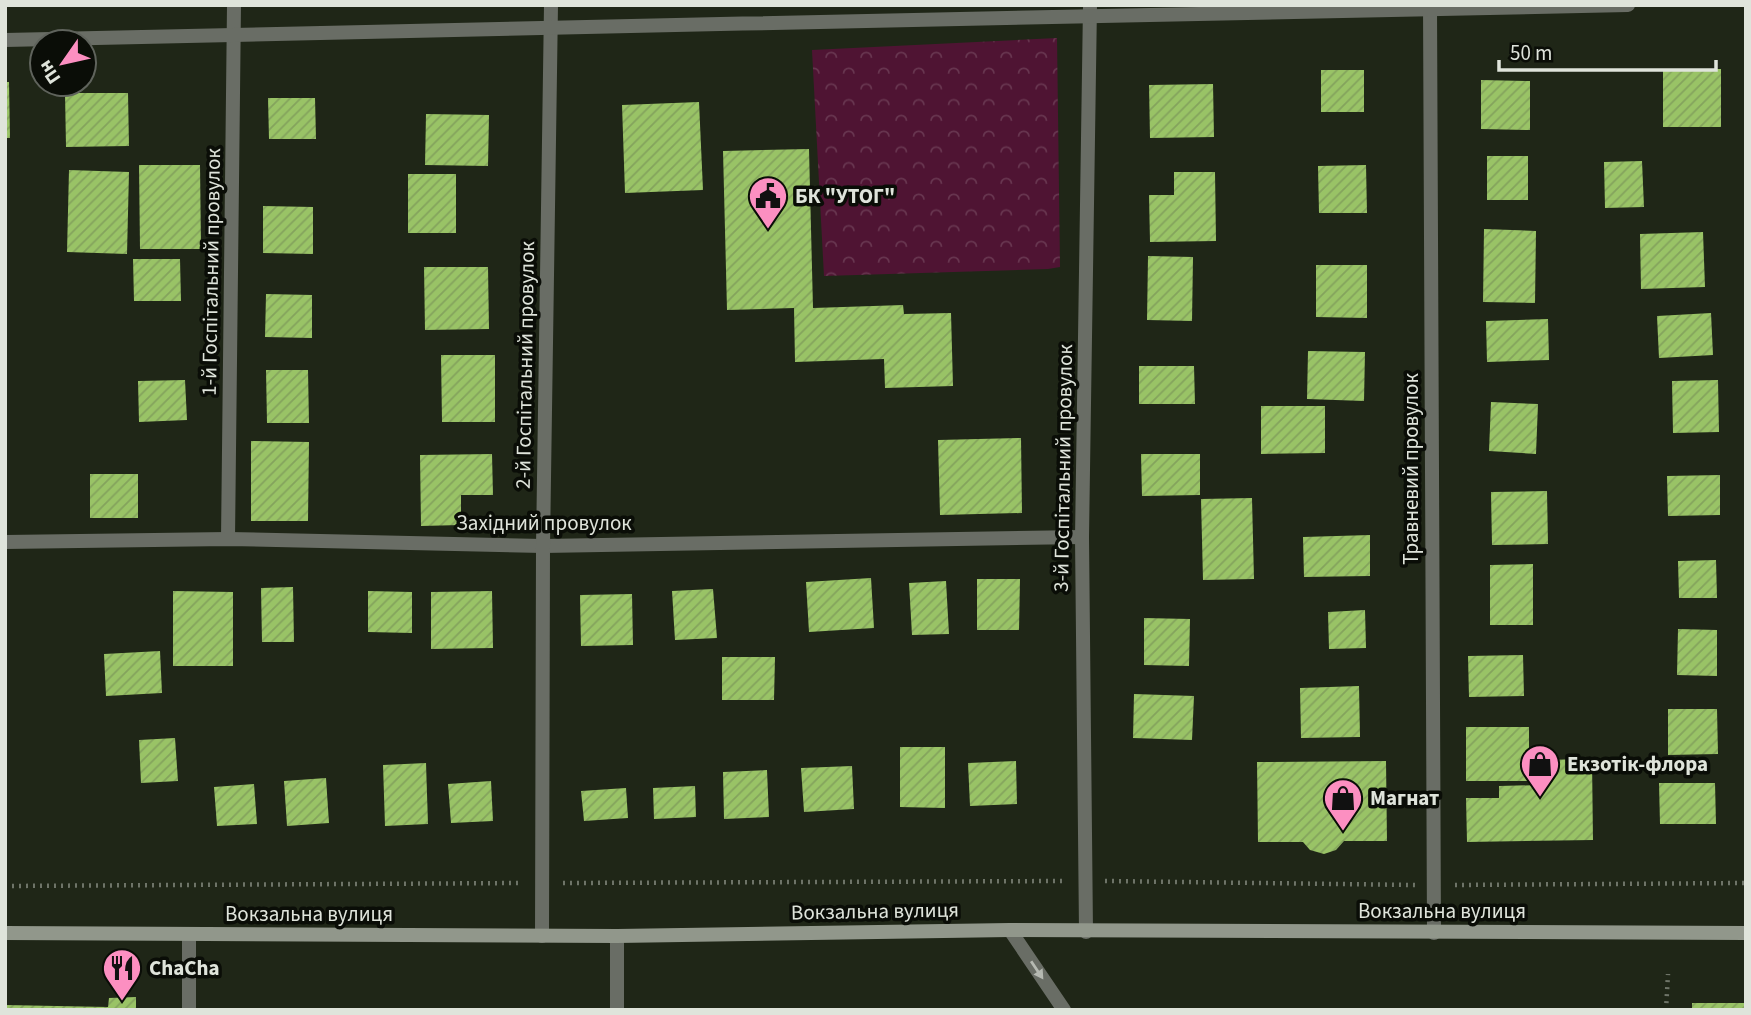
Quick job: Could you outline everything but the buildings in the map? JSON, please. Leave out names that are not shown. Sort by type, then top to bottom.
[{"type":"main road","name":"Вокзальна вулиця","points":[[5,933],[617,936],[1010,930],[1746,933]]},
{"type":"street","name":"1-й Госпітальний провулок","points":[[228,539],[234,5]]},
{"type":"street","name":"2-й Госпітальний провулок","points":[[542,936],[543,546],[551,5]]},
{"type":"street","points":[[5,40],[552,30],[1091,10],[1628,5]]},
{"type":"street","name":"Травневий провулок","points":[[1430,7],[1434,933]]},
{"type":"street","name":"3-й Госпітальний провулок","points":[[1086,932],[1082,537],[1091,10]]},
{"type":"street","name":"Західний провулок","points":[[5,542],[228,539],[543,546],[1082,537]]},
{"type":"street","points":[[1010,930],[1065,1010]]},
{"type":"street","points":[[189,934],[189,1010]]},
{"type":"street","points":[[617,936],[617,1010]]},
{"type":"path","points":[[5,886],[1087,881],[1434,885],[1746,884]]},
{"type":"path","points":[[1667,1010],[1668,974]]},
{"type":"green space","points":[[1057,38],[1060,267],[824,276],[812,50]]},
{"type":"place","name":"БК \"УТОГ\"","points":[[768,230]]},
{"type":"place","name":"Екзотік-флора","points":[[1540,798]]},
{"type":"place","name":"Магнат","points":[[1343,832]]},
{"type":"place","name":"ChaCha","points":[[122,1002]]}]
